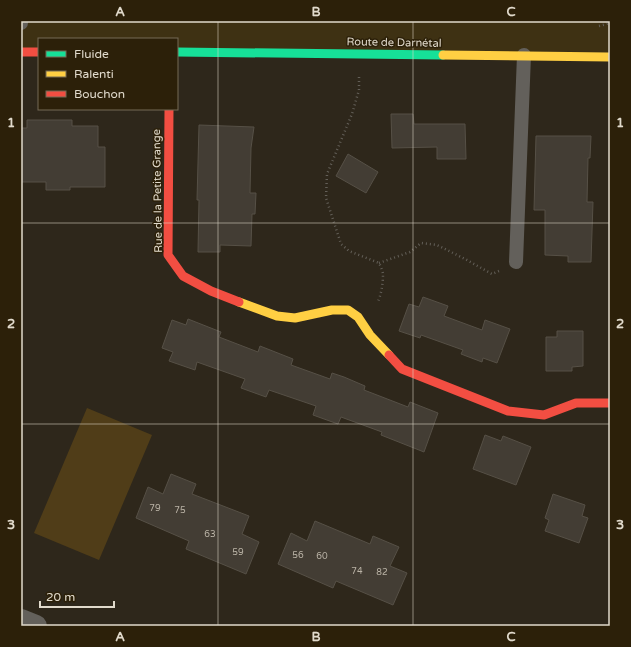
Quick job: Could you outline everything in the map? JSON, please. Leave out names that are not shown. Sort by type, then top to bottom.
[{"type":"street","points":[[21,52],[38,52]]},
{"type":"street","name":"Route de Darnétal","points":[[178,52],[610,57]]},
{"type":"street","name":"Rue de la Petite Grange","points":[[169,110],[168,255],[183,276],[211,291],[277,316],[295,318],[332,310],[348,310],[358,317],[370,334],[402,369],[508,411],[544,415],[576,403],[610,403]]},
{"type":"street","points":[[21,620],[36,626]]},
{"type":"lane","points":[[516,262],[524,55]]},
{"type":"path","points":[[599,26],[610,23]]},
{"type":"path","points":[[359,76],[359,90],[352,114],[328,174],[326,198],[341,244],[349,251],[379,263],[410,252],[421,243],[437,245],[492,274],[516,262]]},
{"type":"path","points":[[361,321],[381,297],[383,274],[379,263]]},
{"type":"shaded area","points":[[21,21],[610,21],[610,52],[178,50],[178,38],[38,38],[38,49],[21,49]]},
{"type":"shaded area","points":[[87,408],[152,435],[99,560],[34,533]]},
{"type":"building","points":[[391,114],[413,114],[414,124],[465,124],[466,159],[437,159],[437,147],[392,148]]},
{"type":"building","points":[[27,120],[72,120],[72,126],[98,126],[98,147],[105,147],[105,187],[70,187],[70,190],[46,190],[46,182],[21,182],[21,128],[27,128]]},
{"type":"building","points":[[199,125],[254,127],[251,148],[250,193],[256,193],[255,214],[252,214],[251,246],[220,245],[220,252],[198,252],[199,200],[197,200]]},
{"type":"building","points":[[536,136],[591,136],[590,158],[588,158],[587,202],[593,202],[591,262],[568,262],[568,256],[545,255],[545,210],[534,210]]},
{"type":"building","points":[[348,154],[378,172],[366,193],[336,176]]},
{"type":"building","points":[[423,297],[448,306],[444,316],[482,330],[485,320],[510,329],[497,363],[483,358],[482,362],[461,354],[463,350],[421,335],[420,338],[399,331],[409,304],[419,307]]},
{"type":"building","points":[[188,319],[221,332],[219,337],[258,352],[260,346],[293,359],[291,365],[330,379],[332,373],[365,386],[364,390],[408,407],[410,402],[438,413],[424,452],[381,435],[382,432],[341,417],[338,424],[313,415],[316,406],[269,390],[266,397],[241,388],[245,379],[197,362],[195,370],[169,361],[173,352],[162,348],[172,320],[186,325]]},
{"type":"building","points":[[557,331],[583,331],[583,366],[572,367],[572,371],[546,371],[546,337],[557,337]]},
{"type":"building","points":[[485,435],[501,441],[503,436],[531,447],[516,485],[473,469]]},
{"type":"building","points":[[171,474],[196,484],[192,494],[249,516],[242,534],[259,542],[246,574],[186,549],[189,541],[136,518],[148,487],[163,494]]},
{"type":"building","points":[[553,494],[585,505],[582,516],[588,518],[579,543],[545,531],[549,520],[545,518]]},
{"type":"building","points":[[315,521],[370,544],[373,536],[399,547],[390,566],[407,573],[393,605],[336,581],[333,588],[278,564],[291,533],[307,541]]},
{"type":"traffic: fast","points":[[178,52],[443,55]]},
{"type":"traffic: slow","points":[[443,55],[610,57]]},
{"type":"traffic: slow","points":[[239,302],[277,316],[295,318],[332,310],[348,310],[358,317],[370,335],[389,355]]},
{"type":"traffic: jam","points":[[21,52],[38,52]]},
{"type":"traffic: jam","points":[[169,110],[168,255],[183,276],[211,291],[239,302]]},
{"type":"traffic: jam","points":[[389,355],[402,369],[508,411],[544,415],[576,403],[610,403]]}]
